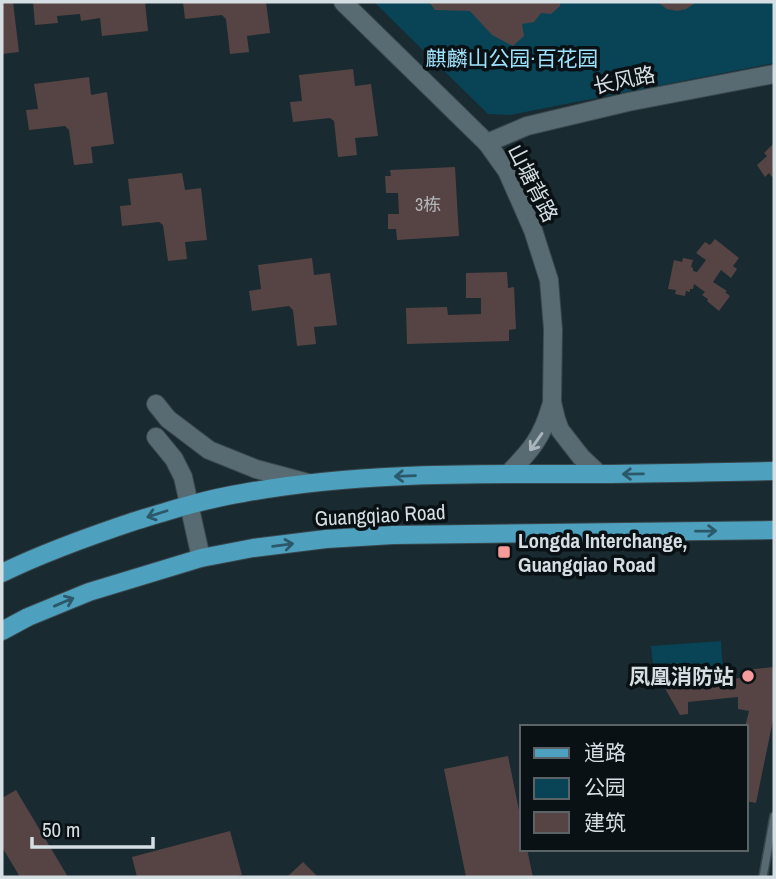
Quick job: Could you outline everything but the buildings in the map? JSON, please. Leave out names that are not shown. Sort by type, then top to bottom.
[{"type":"main road","name":"Guangqiao Road","points":[[2,573],[88,536],[190,503],[311,483],[384,477],[774,471]]},
{"type":"main road","name":"Guangqiao Road","points":[[2,631],[28,617],[89,592],[201,558],[253,548],[326,539],[393,535],[774,530]]},
{"type":"street","name":"山塘背路","points":[[343,2],[486,143],[507,171],[533,230],[549,280],[553,329],[552,402]]},
{"type":"street","name":"长风路","points":[[486,143],[527,126],[615,105],[774,74]]},
{"type":"street","points":[[508,474],[543,432],[552,402]]},
{"type":"street","points":[[552,402],[560,430],[581,457],[599,474]]},
{"type":"street","points":[[156,404],[168,419],[209,450],[256,469],[311,483]]},
{"type":"street","points":[[156,437],[174,459],[183,477],[201,558]]},
{"type":"lane","points":[[763,877],[774,816]]},
{"type":"green space","name":"麒麟山公园·百花园","points":[[374,2],[774,2],[774,63],[510,115],[488,114]]},
{"type":"green space","points":[[721,641],[723,672],[654,676],[651,646]]},
{"type":"place","name":"Longda Interchange, Guangqiao Road","points":[[504,552]]},
{"type":"place","name":"凤凰消防站","points":[[748,676]]}]
